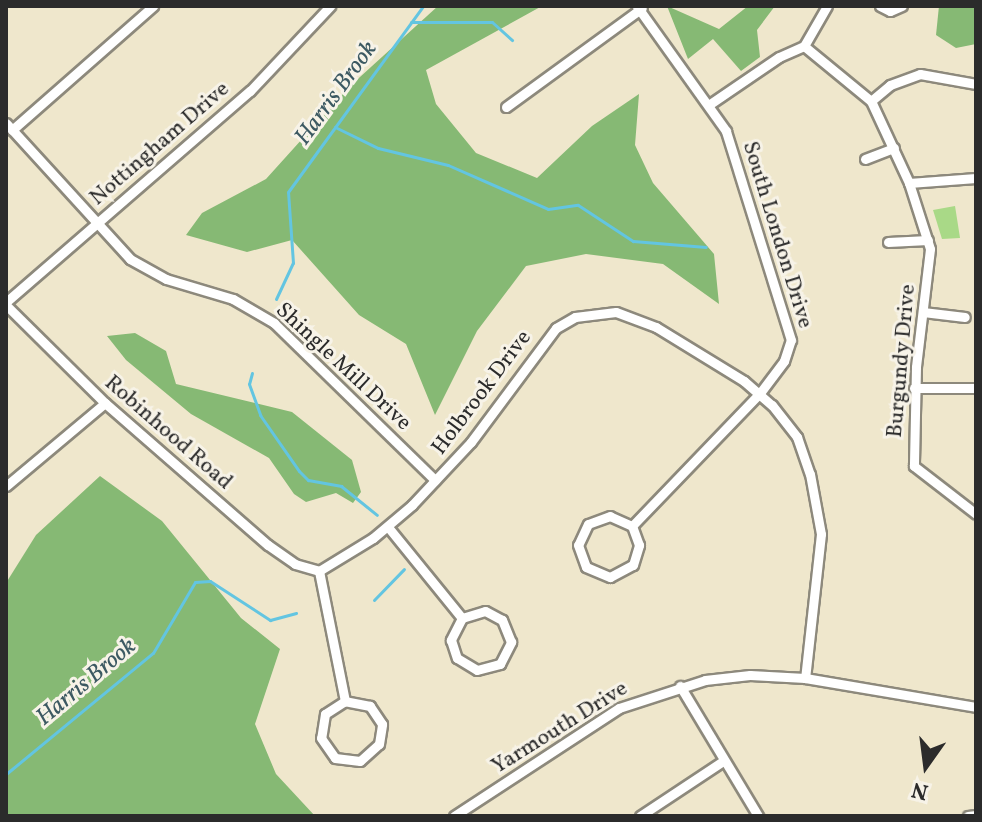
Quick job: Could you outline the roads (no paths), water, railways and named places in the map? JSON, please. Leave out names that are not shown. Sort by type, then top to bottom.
[{"type":"street","points":[[9,126],[153,6]]},
{"type":"street","name":"Nottingham Drive","points":[[6,304],[250,91],[330,6]]},
{"type":"street","points":[[710,104],[779,57],[804,46],[827,6]]},
{"type":"street","points":[[880,6],[893,11],[902,6]]},
{"type":"street","points":[[506,107],[641,7]]},
{"type":"street","name":"South London Drive","points":[[632,526],[760,393],[787,355],[789,325],[734,150],[710,104],[641,7]]},
{"type":"street","name":"Burgundy Drive","points":[[804,46],[871,101],[909,183],[928,240],[914,388],[914,466],[976,514]]},
{"type":"street","points":[[871,101],[890,85],[920,74],[976,84]]},
{"type":"street","name":"Shingle Mill Drive","points":[[9,126],[96,223],[141,267],[233,299],[274,323],[435,480]]},
{"type":"street","points":[[865,159],[894,148]]},
{"type":"street","points":[[909,183],[976,178]]},
{"type":"street","points":[[888,242],[928,240]]},
{"type":"street","name":"Robinhood Road","points":[[6,304],[105,403],[268,545],[295,564],[319,571]]},
{"type":"street","name":"Holbrook Drive","points":[[319,571],[388,527],[435,480],[485,424],[545,339],[575,317],[595,312],[637,317],[760,393],[797,437],[820,515],[817,602],[805,678]]},
{"type":"street","points":[[923,312],[965,317]]},
{"type":"street","points":[[914,388],[976,388]]},
{"type":"street","points":[[6,486],[105,403]]},
{"type":"street","points":[[610,516],[632,526],[639,551],[630,569],[605,577],[586,567],[578,545],[588,524],[610,516]]},
{"type":"street","points":[[388,527],[462,618]]},
{"type":"street","points":[[319,571],[345,701]]},
{"type":"street","points":[[485,611],[506,624],[511,642],[500,664],[477,670],[457,658],[452,635],[462,618],[485,611]]},
{"type":"street","name":"Yarmouth Drive","points":[[454,816],[619,708],[680,686],[750,675],[805,678],[976,707]]},
{"type":"street","points":[[680,686],[758,816]]},
{"type":"street","points":[[345,701],[370,706],[382,724],[379,744],[360,761],[335,758],[321,738],[325,714],[345,701]]},
{"type":"street","points":[[640,816],[723,761]]},
{"type":"street","points":[[968,816],[976,815]]},
{"type":"waterway","name":"Harris Brook","points":[[276,299],[293,263],[288,192],[423,6]]},
{"type":"waterway","points":[[411,22],[492,22],[512,40]]},
{"type":"waterway","points":[[335,127],[378,148],[448,165],[548,209],[578,205],[633,241],[706,247]]},
{"type":"waterway","name":"Harris Brook","points":[[252,373],[249,384],[260,415],[299,471],[308,480],[341,486],[377,515]]},
{"type":"waterway","name":"Harris Brook","points":[[374,600],[404,569]]},
{"type":"waterway","name":"Harris Brook","points":[[6,774],[153,653],[195,582],[210,581],[270,620],[296,613]]}]
